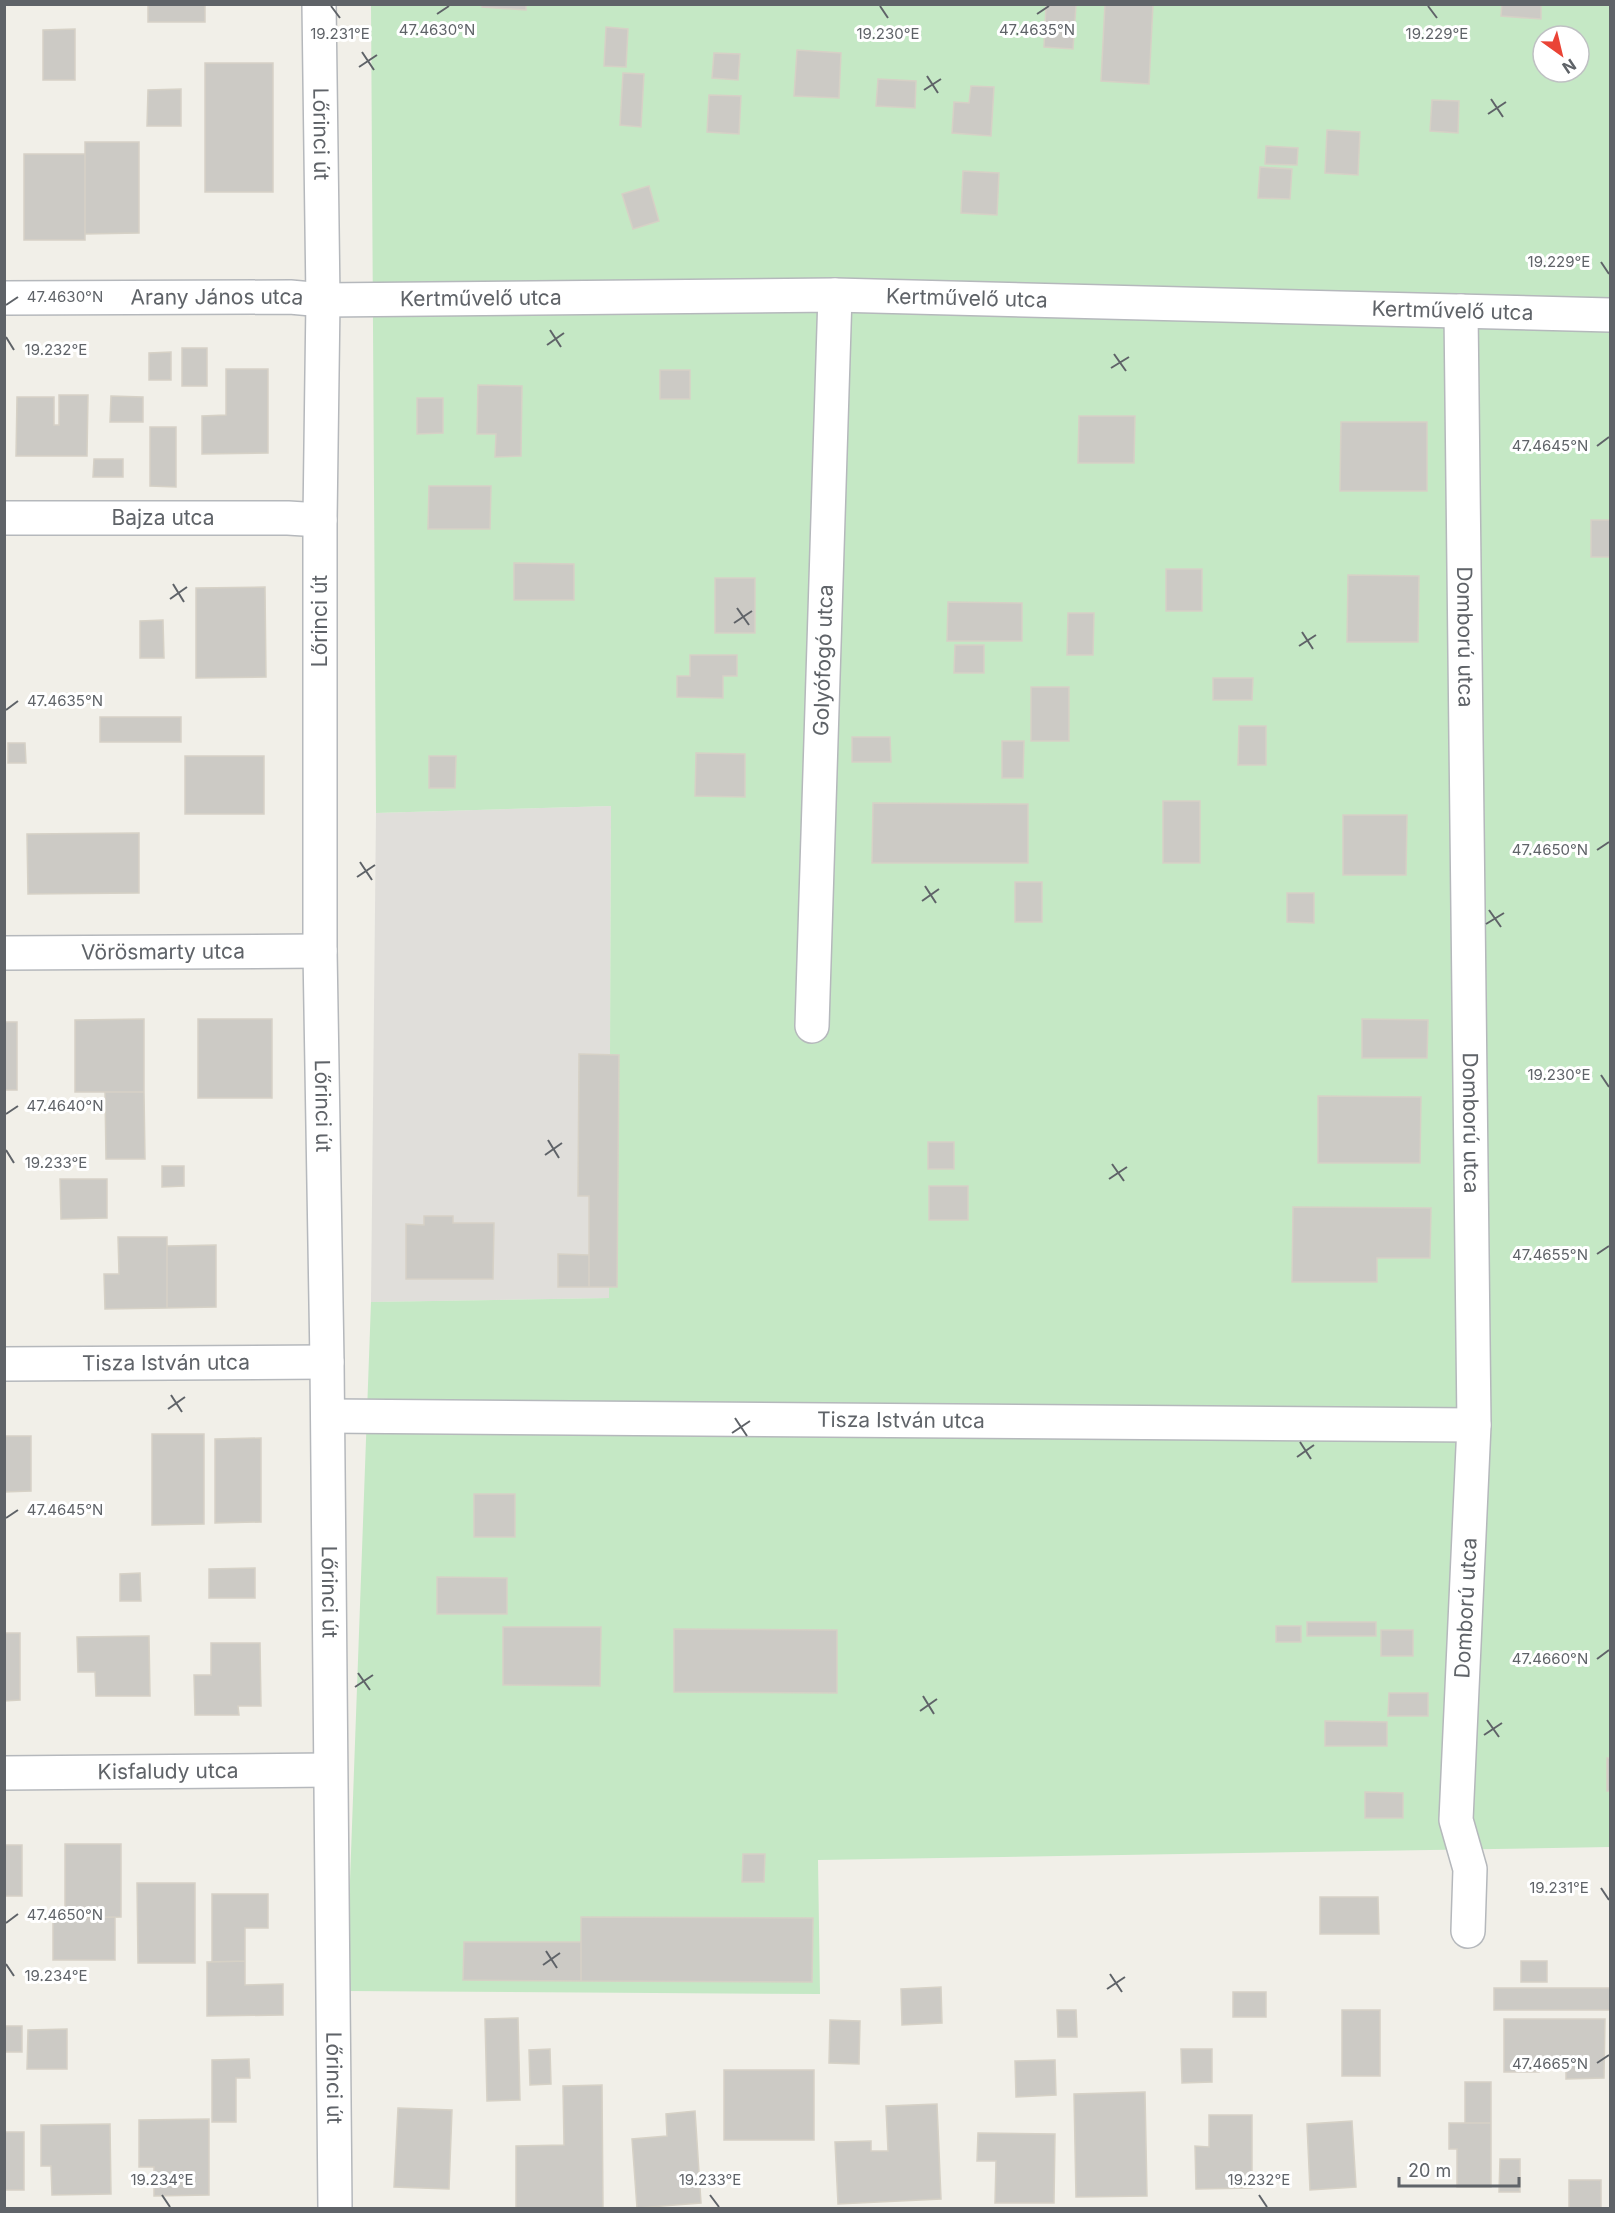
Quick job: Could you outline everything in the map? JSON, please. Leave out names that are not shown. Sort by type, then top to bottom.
[{"type":"street","name":"Lőrinci út","points":[[319,4],[323,300],[320,520],[320,951],[328,1416],[335,2208]]},
{"type":"street","name":"Kertművelő utca","points":[[323,300],[835,295],[1611,315]]},
{"type":"street","name":"Golyófogó utca","points":[[812,1026],[835,295]]},
{"type":"street","name":"Arany János utca","points":[[4,298],[290,297],[323,300]]},
{"type":"street","name":"Domború utca","points":[[1461,311],[1474,1425],[1456,1820],[1470,1869],[1468,1931]]},
{"type":"street","name":"Bajza utca","points":[[4,518],[320,520]]},
{"type":"street","name":"Vörösmarty utca","points":[[4,953],[320,951]]},
{"type":"street","name":"Tisza István utca","points":[[4,1364],[327,1362]]},
{"type":"street","name":"Tisza István utca","points":[[328,1416],[1474,1425]]},
{"type":"street","name":"Kisfaludy utca","points":[[4,1773],[330,1770]]},
{"type":"shaded area","points":[[611,806],[609,1298],[371,1302],[376,813]]},
{"type":"green space","points":[[371,5],[1610,5],[1610,1847],[818,1860],[820,1994],[346,1991],[371,1302],[609,1298],[611,806],[376,813]]},
{"type":"building","points":[[148,4],[205,4],[205,22],[148,22]]},
{"type":"building","points":[[482,4],[526,4],[526,10],[482,7]]},
{"type":"building","points":[[1046,4],[1076,5],[1073,49],[1044,47]]},
{"type":"building","points":[[1105,4],[1153,4],[1149,84],[1101,81]]},
{"type":"building","points":[[1502,4],[1541,4],[1541,19],[1501,16]]},
{"type":"building","points":[[606,27],[628,29],[626,67],[604,66]]},
{"type":"building","points":[[75,29],[75,80],[43,80],[43,30]]},
{"type":"building","points":[[797,50],[841,53],[839,98],[794,96]]},
{"type":"building","points":[[714,53],[740,54],[738,80],[712,78]]},
{"type":"building","points":[[205,63],[273,63],[273,192],[205,192]]},
{"type":"building","points":[[623,73],[644,74],[641,127],[620,125]]},
{"type":"building","points":[[878,79],[916,81],[915,108],[876,106]]},
{"type":"building","points":[[971,86],[994,87],[991,136],[952,133],[954,102],[969,103]]},
{"type":"building","points":[[181,89],[181,126],[147,126],[148,90]]},
{"type":"building","points":[[709,95],[741,96],[739,134],[707,132]]},
{"type":"building","points":[[1432,100],[1459,101],[1458,133],[1430,131]]},
{"type":"building","points":[[1327,130],[1360,132],[1358,175],[1325,173]]},
{"type":"building","points":[[85,142],[139,142],[139,233],[85,234]]},
{"type":"building","points":[[1266,146],[1298,148],[1297,165],[1265,164]]},
{"type":"building","points":[[24,154],[85,154],[85,240],[24,240]]},
{"type":"building","points":[[1260,167],[1292,169],[1290,199],[1258,198]]},
{"type":"building","points":[[963,171],[999,173],[997,215],[961,213]]},
{"type":"building","points":[[649,186],[659,221],[633,229],[622,194]]},
{"type":"building","points":[[182,348],[207,348],[207,386],[182,386]]},
{"type":"building","points":[[171,352],[171,380],[149,380],[149,353]]},
{"type":"building","points":[[226,369],[268,369],[268,453],[202,454],[202,416],[226,415]]},
{"type":"building","points":[[660,370],[690,370],[690,399],[660,399]]},
{"type":"building","points":[[478,385],[522,386],[521,456],[495,457],[496,434],[477,434]]},
{"type":"building","points":[[59,395],[88,395],[87,456],[16,456],[17,397],[54,397],[54,425],[59,425]]},
{"type":"building","points":[[111,396],[143,397],[143,422],[110,422]]},
{"type":"building","points":[[417,398],[443,398],[443,433],[417,434]]},
{"type":"building","points":[[1079,416],[1135,416],[1134,463],[1078,463]]},
{"type":"building","points":[[1341,422],[1427,422],[1427,491],[1340,491]]},
{"type":"building","points":[[150,427],[176,427],[176,487],[150,486]]},
{"type":"building","points":[[94,459],[123,459],[123,477],[93,477]]},
{"type":"building","points":[[429,486],[491,486],[490,529],[428,529]]},
{"type":"building","points":[[1591,520],[1610,520],[1610,557],[1591,557]]},
{"type":"building","points":[[514,563],[574,564],[574,600],[514,600]]},
{"type":"building","points":[[1166,569],[1202,569],[1202,611],[1166,611]]},
{"type":"building","points":[[1348,575],[1419,576],[1418,642],[1347,642]]},
{"type":"building","points":[[715,578],[755,578],[755,633],[715,633]]},
{"type":"building","points":[[265,587],[266,677],[196,678],[196,588]]},
{"type":"building","points":[[948,602],[1022,603],[1022,641],[947,641]]},
{"type":"building","points":[[1068,613],[1094,613],[1093,655],[1067,655]]},
{"type":"building","points":[[163,620],[164,658],[140,658],[140,621]]},
{"type":"building","points":[[955,645],[984,645],[984,673],[954,673]]},
{"type":"building","points":[[690,655],[737,655],[737,676],[723,676],[723,698],[677,697],[677,676],[690,676]]},
{"type":"building","points":[[1213,678],[1253,678],[1252,700],[1213,700]]},
{"type":"building","points":[[1031,687],[1069,687],[1069,741],[1031,741]]},
{"type":"building","points":[[100,717],[181,717],[181,742],[100,742]]},
{"type":"building","points":[[1239,726],[1266,726],[1266,765],[1238,765]]},
{"type":"building","points":[[852,737],[890,737],[891,762],[852,762]]},
{"type":"building","points":[[1002,741],[1024,741],[1023,778],[1002,778]]},
{"type":"building","points":[[8,743],[25,743],[26,763],[8,763]]},
{"type":"building","points":[[696,753],[745,754],[745,797],[695,796]]},
{"type":"building","points":[[185,756],[264,756],[264,814],[185,814]]},
{"type":"building","points":[[429,756],[456,756],[455,788],[429,788]]},
{"type":"building","points":[[1163,801],[1200,801],[1200,863],[1163,863]]},
{"type":"building","points":[[873,803],[1028,804],[1028,863],[872,863]]},
{"type":"building","points":[[1343,815],[1407,815],[1406,875],[1343,875]]},
{"type":"building","points":[[139,833],[139,893],[28,894],[27,834]]},
{"type":"building","points":[[1015,882],[1042,882],[1042,922],[1015,922]]},
{"type":"building","points":[[1287,893],[1314,893],[1314,923],[1287,922]]},
{"type":"building","points":[[144,1019],[144,1092],[75,1092],[75,1020]]},
{"type":"building","points":[[198,1019],[272,1019],[272,1098],[198,1098]]},
{"type":"building","points":[[1362,1019],[1428,1020],[1427,1058],[1362,1058]]},
{"type":"building","points":[[4,1022],[17,1022],[17,1090],[4,1090]]},
{"type":"building","points":[[579,1054],[619,1055],[617,1287],[589,1287],[589,1196],[578,1196]]},
{"type":"building","points":[[105,1092],[144,1092],[145,1159],[106,1159]]},
{"type":"building","points":[[1318,1096],[1421,1097],[1420,1163],[1318,1163]]},
{"type":"building","points":[[928,1142],[954,1142],[954,1169],[928,1169]]},
{"type":"building","points":[[162,1166],[184,1166],[184,1186],[162,1187]]},
{"type":"building","points":[[60,1179],[107,1179],[107,1218],[61,1219]]},
{"type":"building","points":[[929,1186],[968,1186],[968,1220],[929,1220]]},
{"type":"building","points":[[1293,1207],[1431,1208],[1430,1258],[1377,1258],[1377,1282],[1292,1282]]},
{"type":"building","points":[[424,1216],[453,1216],[453,1223],[494,1223],[493,1279],[406,1279],[406,1224],[424,1225]]},
{"type":"building","points":[[118,1237],[167,1237],[167,1308],[105,1309],[104,1274],[119,1274]]},
{"type":"building","points":[[216,1245],[216,1307],[167,1308],[167,1246]]},
{"type":"building","points":[[558,1254],[589,1255],[589,1287],[558,1287]]},
{"type":"building","points":[[152,1434],[204,1434],[204,1524],[152,1525]]},
{"type":"building","points":[[4,1436],[31,1436],[31,1491],[4,1492]]},
{"type":"building","points":[[261,1438],[261,1522],[215,1523],[215,1439]]},
{"type":"building","points":[[474,1494],[515,1494],[515,1537],[474,1537]]},
{"type":"building","points":[[255,1568],[255,1598],[209,1598],[209,1569]]},
{"type":"building","points":[[140,1573],[141,1601],[120,1601],[120,1574]]},
{"type":"building","points":[[437,1577],[507,1578],[507,1614],[437,1614]]},
{"type":"building","points":[[1307,1622],[1376,1622],[1376,1636],[1307,1636]]},
{"type":"building","points":[[1276,1626],[1301,1626],[1301,1642],[1276,1642]]},
{"type":"building","points":[[503,1627],[601,1627],[600,1686],[503,1685]]},
{"type":"building","points":[[674,1629],[837,1630],[837,1693],[674,1692]]},
{"type":"building","points":[[1381,1630],[1413,1630],[1413,1656],[1381,1656]]},
{"type":"building","points":[[4,1633],[20,1633],[20,1700],[4,1701]]},
{"type":"building","points":[[149,1636],[150,1696],[96,1696],[95,1672],[78,1672],[77,1637]]},
{"type":"building","points":[[211,1643],[260,1643],[261,1706],[238,1706],[239,1715],[195,1715],[194,1675],[211,1675]]},
{"type":"building","points":[[1389,1693],[1428,1693],[1428,1716],[1388,1716]]},
{"type":"building","points":[[1325,1721],[1387,1722],[1387,1746],[1325,1746]]},
{"type":"building","points":[[1607,1758],[1610,1758],[1610,1791],[1607,1791]]},
{"type":"building","points":[[1365,1792],[1403,1793],[1403,1818],[1365,1818]]},
{"type":"building","points":[[65,1844],[121,1844],[121,1917],[65,1918]]},
{"type":"building","points":[[4,1845],[22,1845],[22,1896],[4,1896]]},
{"type":"building","points":[[743,1854],[765,1854],[764,1882],[742,1882]]},
{"type":"building","points":[[137,1883],[195,1883],[195,1963],[138,1963]]},
{"type":"building","points":[[212,1894],[268,1894],[268,1928],[245,1928],[245,1961],[212,1962]]},
{"type":"building","points":[[1320,1897],[1378,1897],[1379,1934],[1320,1934]]},
{"type":"building","points":[[115,1917],[115,1960],[53,1960],[53,1918]]},
{"type":"building","points":[[581,1917],[813,1918],[812,1982],[581,1981]]},
{"type":"building","points":[[464,1942],[581,1942],[581,1981],[463,1980]]},
{"type":"building","points":[[245,1961],[245,1985],[283,1984],[283,2015],[207,2016],[207,1962]]},
{"type":"building","points":[[1521,1961],[1547,1961],[1547,1982],[1521,1982]]},
{"type":"building","points":[[941,1987],[942,2023],[902,2025],[901,1989]]},
{"type":"building","points":[[1494,1988],[1610,1988],[1610,2010],[1494,2010]]},
{"type":"building","points":[[1233,1992],[1266,1992],[1266,2017],[1233,2017]]},
{"type":"building","points":[[1057,2010],[1076,2010],[1077,2037],[1058,2037]]},
{"type":"building","points":[[1342,2010],[1380,2010],[1380,2076],[1342,2076]]},
{"type":"building","points":[[518,2018],[520,2100],[487,2101],[485,2019]]},
{"type":"building","points":[[1504,2019],[1605,2019],[1604,2078],[1566,2079],[1566,2061],[1539,2061],[1539,2072],[1504,2072]]},
{"type":"building","points":[[830,2020],[860,2021],[859,2064],[829,2063]]},
{"type":"building","points":[[4,2026],[22,2026],[22,2052],[4,2052]]},
{"type":"building","points":[[67,2029],[67,2069],[27,2069],[28,2030]]},
{"type":"building","points":[[550,2049],[551,2084],[530,2085],[529,2050]]},
{"type":"building","points":[[1181,2049],[1212,2049],[1212,2082],[1182,2083]]},
{"type":"building","points":[[249,2059],[250,2078],[236,2078],[236,2122],[212,2122],[212,2060]]},
{"type":"building","points":[[1055,2060],[1056,2095],[1016,2097],[1015,2061]]},
{"type":"building","points":[[724,2070],[814,2070],[814,2140],[724,2140]]},
{"type":"building","points":[[1465,2082],[1491,2082],[1491,2123],[1465,2123]]},
{"type":"building","points":[[602,2085],[603,2208],[516,2208],[516,2146],[564,2145],[563,2086]]},
{"type":"building","points":[[1145,2092],[1147,2196],[1076,2197],[1074,2094]]},
{"type":"building","points":[[937,2104],[941,2199],[838,2204],[835,2142],[871,2141],[871,2151],[888,2151],[886,2106]]},
{"type":"building","points":[[398,2108],[452,2110],[449,2189],[394,2187]]},
{"type":"building","points":[[695,2111],[701,2203],[637,2208],[632,2139],[667,2136],[666,2114]]},
{"type":"building","points":[[1209,2115],[1252,2115],[1252,2188],[1196,2189],[1195,2146],[1209,2147]]},
{"type":"building","points":[[209,2119],[209,2195],[154,2196],[154,2167],[139,2167],[139,2120]]},
{"type":"building","points":[[1352,2121],[1356,2187],[1310,2190],[1307,2124]]},
{"type":"building","points":[[1449,2123],[1491,2123],[1491,2187],[1457,2187],[1457,2149],[1449,2149]]},
{"type":"building","points":[[110,2124],[111,2194],[52,2195],[51,2166],[41,2166],[41,2125]]},
{"type":"building","points":[[4,2132],[24,2132],[24,2190],[4,2190]]},
{"type":"building","points":[[978,2133],[1055,2134],[1054,2203],[995,2203],[996,2161],[977,2161]]},
{"type":"building","points":[[1500,2159],[1520,2159],[1520,2192],[1499,2192]]},
{"type":"building","points":[[1569,2180],[1601,2180],[1601,2208],[1569,2208]]}]
